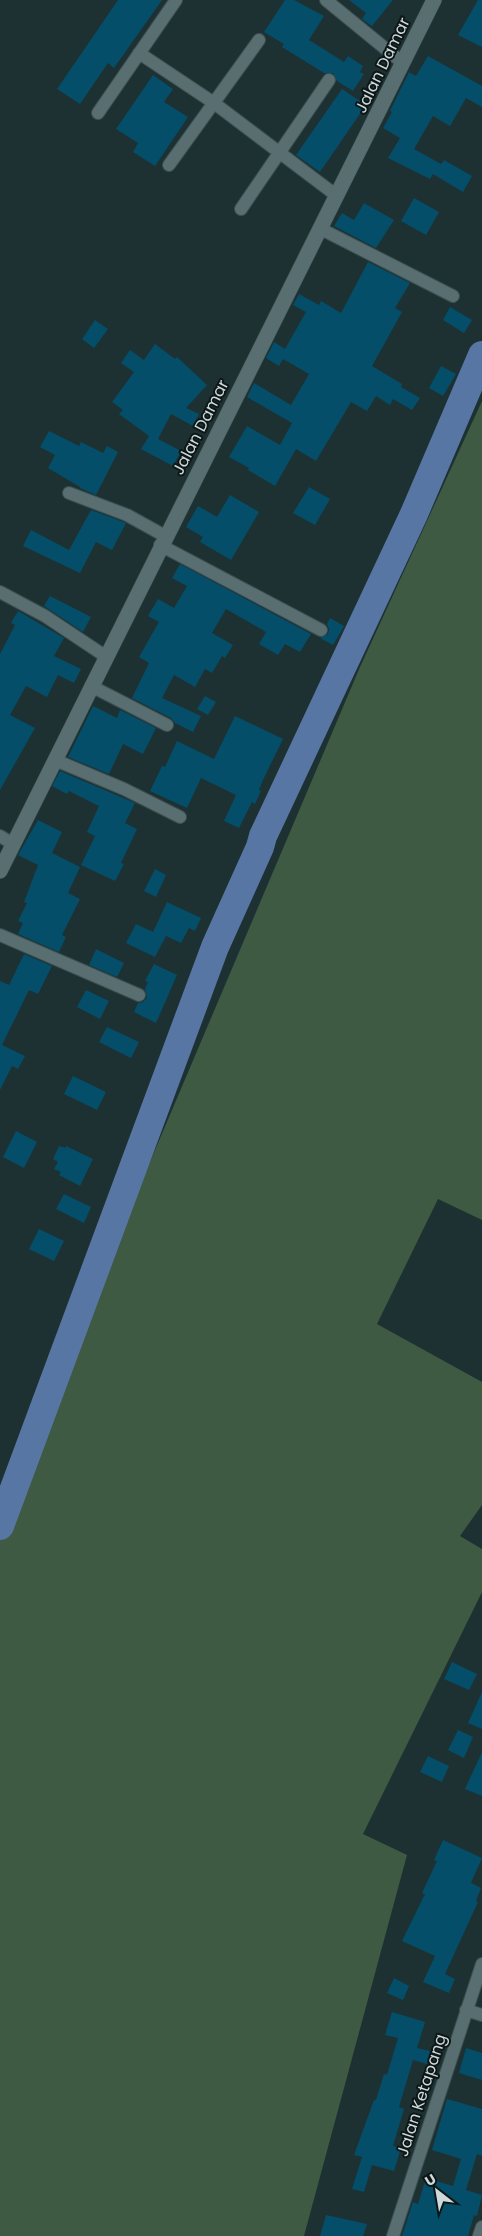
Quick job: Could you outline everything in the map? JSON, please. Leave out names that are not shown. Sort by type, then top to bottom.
[{"type":"street","points":[[98,113],[176,0]]},
{"type":"street","points":[[326,0],[403,63]]},
{"type":"street","name":"Jalan Damar","points":[[0,871],[162,541],[338,196],[434,0]]},
{"type":"street","points":[[170,165],[260,40]]},
{"type":"street","points":[[139,53],[214,103],[338,196]]},
{"type":"street","points":[[241,209],[329,80]]},
{"type":"street","points":[[321,229],[452,296]]},
{"type":"street","points":[[69,493],[128,515],[162,541],[321,630]]},
{"type":"street","points":[[0,592],[44,616],[105,656]]},
{"type":"street","points":[[91,686],[167,725]]},
{"type":"street","points":[[55,760],[124,789],[180,817]]},
{"type":"street","points":[[0,836],[13,844]]},
{"type":"street","points":[[0,936],[139,996]]},
{"type":"street","name":"Jalan Ketapang","points":[[393,2236],[482,1964]]},
{"type":"street","points":[[466,2010],[482,2015]]},
{"type":"street","points":[[479,2236],[482,2227]]},
{"type":"green space","points":[[482,401],[482,1220],[438,1199],[377,1324],[482,1382],[482,1505],[460,1536],[482,1549],[482,1592],[363,1834],[407,1855],[304,2236],[0,2236],[0,1540],[29,1447],[360,667]]},
{"type":"building","points":[[118,0],[162,0],[114,68],[108,63],[80,104],[57,89]]},
{"type":"building","points":[[285,0],[294,0],[324,16],[309,40],[344,62],[348,56],[363,66],[360,72],[364,74],[353,91],[337,81],[333,73],[324,73],[282,47],[284,44],[264,32]]},
{"type":"building","points":[[349,0],[393,0],[372,26],[362,19],[366,13]]},
{"type":"building","points":[[478,0],[482,0],[482,47],[458,35]]},
{"type":"building","points":[[428,56],[482,86],[482,107],[466,98],[450,126],[433,116],[414,149],[441,164],[444,160],[472,176],[463,192],[433,174],[430,179],[388,158],[400,138],[383,128],[409,72],[416,76]]},
{"type":"building","points":[[153,75],[173,89],[164,102],[188,117],[155,166],[133,152],[138,143],[116,129]]},
{"type":"building","points":[[342,89],[366,105],[320,172],[296,155]]},
{"type":"building","points":[[414,198],[439,212],[426,235],[401,221]]},
{"type":"building","points":[[364,203],[394,220],[376,248],[334,226],[342,213],[354,220]]},
{"type":"building","points":[[368,262],[410,283],[395,308],[402,312],[372,366],[402,384],[401,387],[420,398],[412,410],[393,399],[390,405],[376,396],[367,411],[351,402],[316,461],[296,449],[275,486],[229,457],[247,426],[280,445],[292,423],[247,397],[254,383],[291,405],[309,374],[283,359],[279,366],[266,358],[274,342],[285,349],[306,312],[293,305],[299,294],[319,305],[321,301],[341,313]]},
{"type":"building","points":[[450,307],[472,320],[464,333],[443,320]]},
{"type":"building","points":[[95,320],[108,329],[94,348],[82,339]]},
{"type":"building","points":[[155,344],[175,359],[177,357],[207,385],[186,408],[199,414],[193,426],[171,414],[158,439],[181,451],[173,466],[141,449],[149,436],[119,414],[123,410],[112,402],[134,372],[121,363],[130,350],[144,360]]},
{"type":"building","points":[[441,366],[456,374],[443,396],[429,388]]},
{"type":"building","points":[[49,431],[79,446],[81,442],[103,453],[107,446],[118,452],[96,495],[80,488],[48,468],[55,455],[40,447]]},
{"type":"building","points":[[309,487],[330,499],[315,525],[293,513]]},
{"type":"building","points":[[230,495],[259,512],[231,560],[200,542],[203,537],[186,527],[198,506],[217,517]]},
{"type":"building","points":[[91,510],[126,523],[112,550],[96,542],[80,573],[23,546],[31,530],[69,550]]},
{"type":"building","points":[[180,564],[311,634],[300,652],[285,644],[278,655],[259,644],[266,632],[226,609],[212,633],[233,645],[225,658],[222,656],[212,673],[205,669],[195,687],[174,675],[162,698],[201,716],[193,732],[175,723],[171,718],[132,698],[149,663],[139,657],[159,622],[148,616],[158,599],[174,608],[187,586],[172,578]]},
{"type":"building","points":[[50,596],[91,617],[83,632],[44,606]]},
{"type":"building","points":[[18,611],[64,638],[54,656],[81,669],[74,683],[58,675],[47,697],[26,686],[10,715],[35,728],[0,790],[0,654],[15,625],[11,623]]},
{"type":"building","points":[[330,618],[344,626],[333,645],[320,638],[328,634],[327,624]]},
{"type":"building","points":[[205,696],[216,702],[208,715],[197,709]]},
{"type":"building","points":[[93,706],[117,718],[120,710],[156,728],[143,754],[123,744],[109,774],[68,757]]},
{"type":"building","points":[[235,716],[283,739],[263,780],[259,790],[261,791],[255,804],[252,802],[239,828],[224,821],[236,795],[201,778],[187,808],[150,791],[162,766],[165,767],[177,741],[214,759]]},
{"type":"building","points":[[60,771],[135,803],[125,823],[137,829],[121,863],[124,864],[115,881],[81,865],[95,836],[87,832],[99,806],[69,791],[67,794],[52,786]]},
{"type":"building","points":[[38,820],[62,832],[52,853],[80,867],[68,893],[80,899],[62,935],[66,937],[59,952],[18,934],[23,923],[18,921],[27,903],[24,902],[38,865],[18,855]]},
{"type":"building","points":[[155,869],[166,875],[156,897],[144,891]]},
{"type":"building","points":[[167,902],[201,918],[195,931],[189,928],[181,943],[166,936],[155,957],[126,943],[136,924],[153,932]]},
{"type":"building","points":[[96,949],[124,963],[117,977],[89,965]]},
{"type":"building","points":[[24,954],[52,966],[38,994],[29,990],[2,1045],[25,1056],[18,1069],[12,1066],[0,1090],[0,981],[9,985]]},
{"type":"building","points":[[154,964],[177,975],[156,1023],[134,1012],[138,1003],[143,1002],[147,998],[145,989],[148,982],[145,981]]},
{"type":"building","points":[[86,990],[109,1001],[100,1019],[77,1007]]},
{"type":"building","points":[[107,1027],[139,1042],[131,1058],[99,1042]]},
{"type":"building","points":[[73,1076],[106,1092],[97,1110],[64,1094]]},
{"type":"building","points":[[16,1131],[37,1142],[24,1168],[3,1157]]},
{"type":"building","points":[[59,1146],[65,1148],[66,1146],[93,1159],[80,1186],[59,1175],[61,1172],[54,1169],[58,1162],[53,1159]]},
{"type":"building","points":[[64,1194],[91,1207],[84,1223],[56,1209]]},
{"type":"building","points":[[39,1229],[64,1241],[54,1261],[29,1249]]},
{"type":"building","points":[[452,1662],[477,1674],[469,1690],[444,1679]]},
{"type":"building","points":[[482,1692],[482,1729],[468,1723]]},
{"type":"building","points":[[458,1730],[473,1737],[464,1758],[448,1750]]},
{"type":"building","points":[[482,1752],[482,1796],[465,1789]]},
{"type":"building","points":[[428,1756],[449,1766],[442,1782],[420,1772]]},
{"type":"building","points":[[443,1840],[482,1858],[471,1883],[481,1888],[476,1901],[478,1902],[445,1974],[455,1979],[449,1993],[423,1982],[435,1956],[402,1941],[425,1894],[422,1893],[437,1861],[434,1860]]},
{"type":"building","points":[[394,1978],[409,1986],[403,2000],[387,1993]]},
{"type":"building","points":[[392,2012],[425,2022],[417,2048],[430,2051],[427,2064],[413,2060],[399,2107],[404,2109],[393,2146],[401,2148],[394,2171],[372,2165],[364,2192],[352,2189],[362,2157],[354,2155],[374,2100],[376,2100],[384,2074],[387,2075],[398,2038],[385,2035]]},
{"type":"building","points":[[466,2048],[482,2053],[482,2080],[459,2073]]},
{"type":"building","points":[[447,2099],[482,2109],[482,2156],[477,2154],[466,2190],[482,2195],[477,2216],[474,2215],[468,2236],[402,2236],[413,2202],[418,2204],[426,2178],[453,2186],[461,2159],[432,2150]]},
{"type":"building","points":[[326,2215],[367,2224],[363,2236],[320,2236]]},
{"type":"waterway","points":[[0,1526],[215,947],[260,847],[263,836],[414,514],[482,355]]}]
